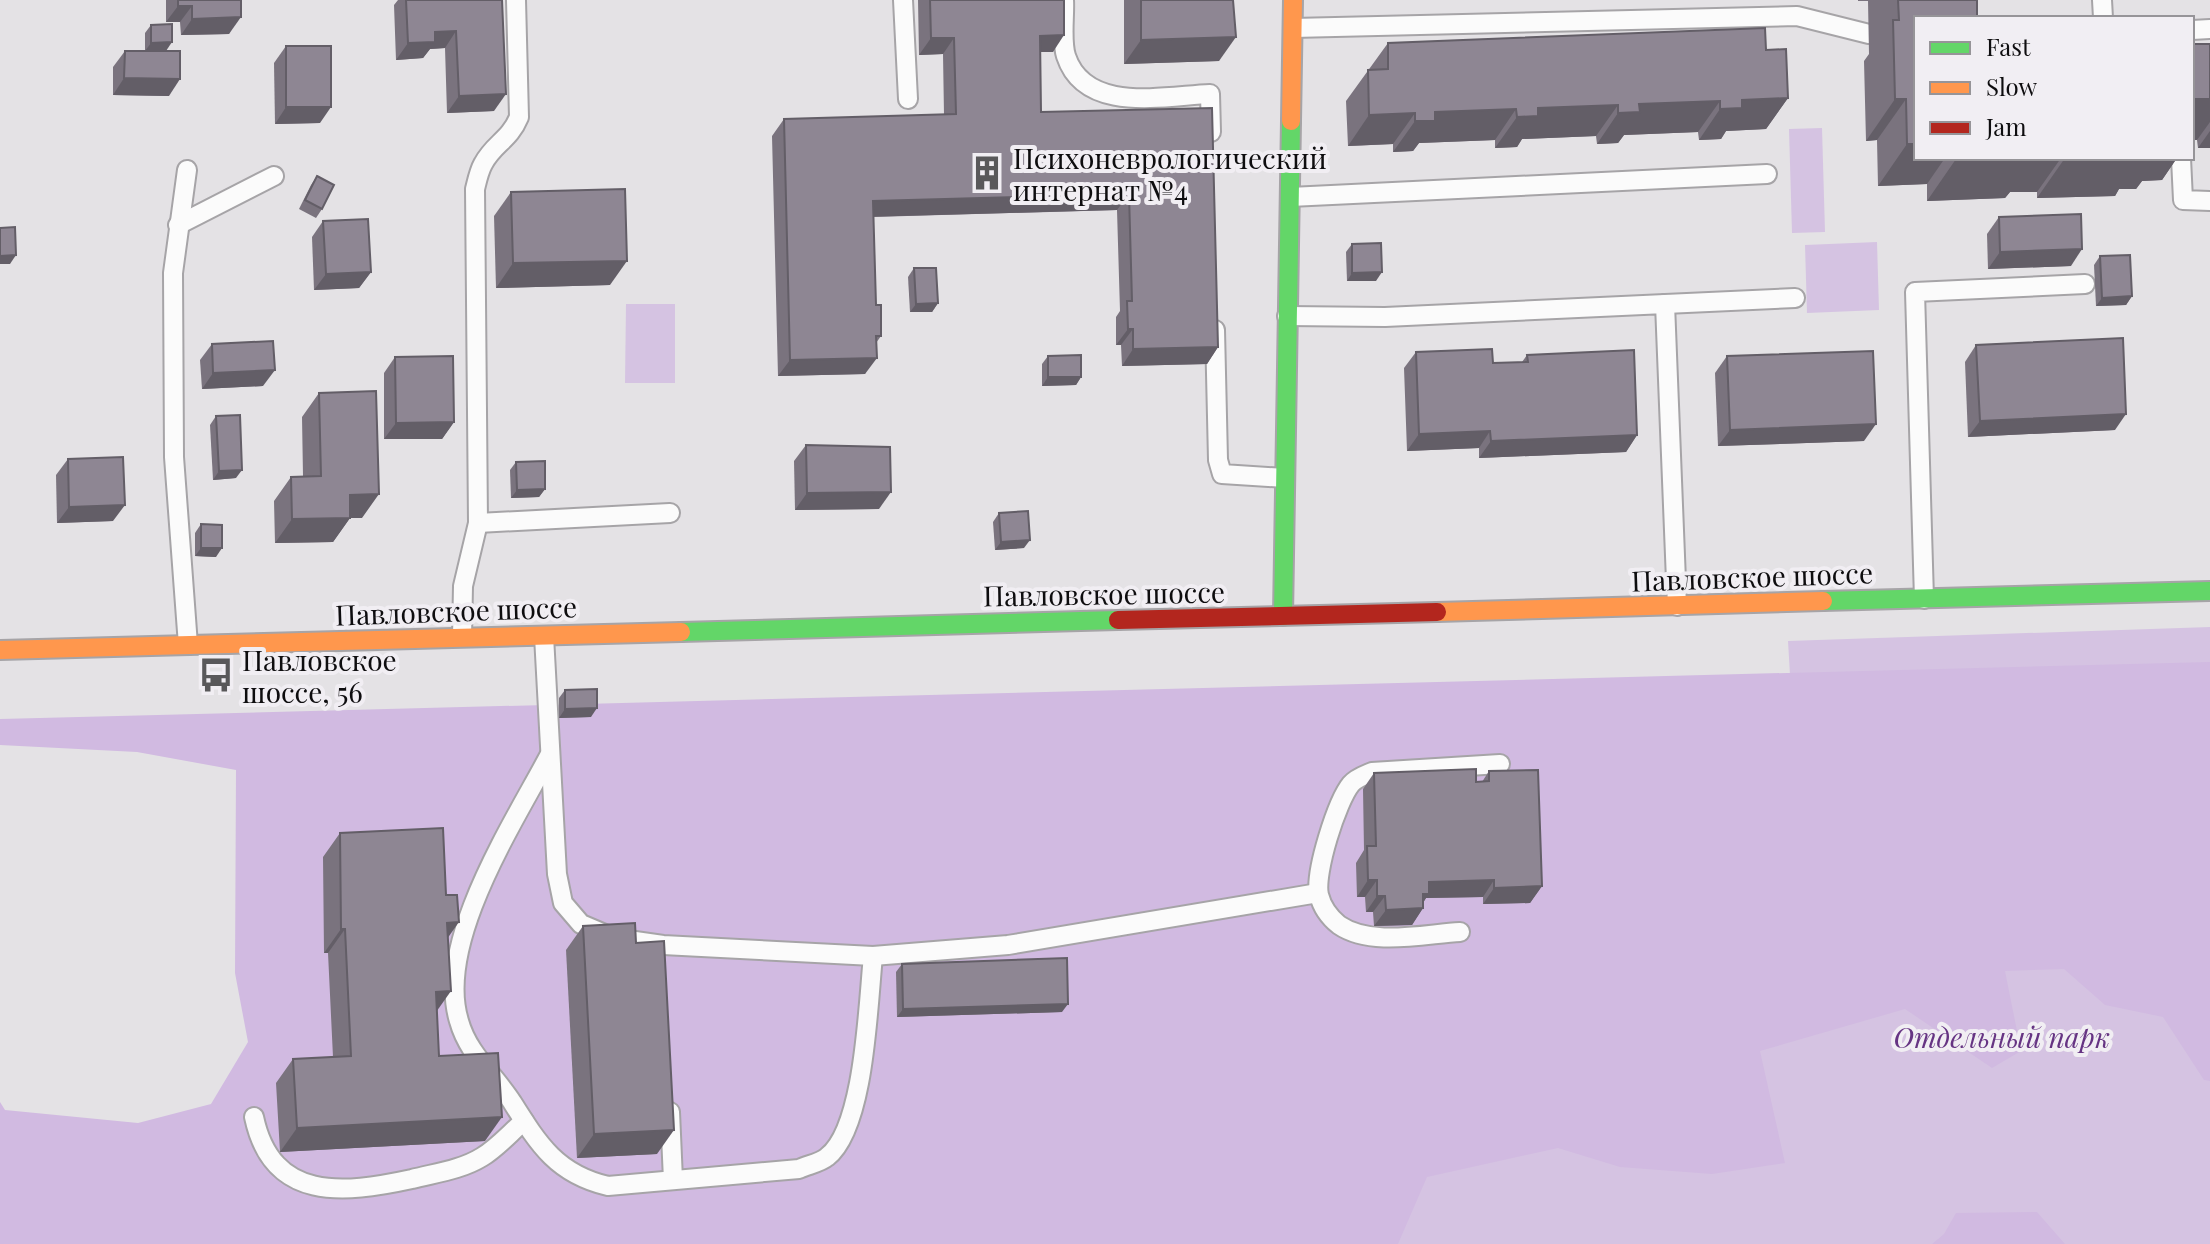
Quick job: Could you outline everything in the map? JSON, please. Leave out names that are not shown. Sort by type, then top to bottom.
[{"type":"main road","points":[[1283,616],[1293,0]]},
{"type":"main road","name":"Павловское шоссе","points":[[0,650],[2210,591]]},
{"type":"lane","points":[[462,637],[463,586],[478,523],[475,189],[482,165],[494,148],[512,135],[519,117],[516,0]]},
{"type":"lane","points":[[903,0],[908,99]]},
{"type":"lane","points":[[1064,0],[1065,54],[1075,76],[1092,90],[1119,97],[1210,94],[1212,158]]},
{"type":"lane","points":[[1293,28],[1797,16],[1869,34]]},
{"type":"lane","points":[[2181,160],[2183,200],[2210,201]]},
{"type":"lane","points":[[187,170],[173,273],[174,457],[188,645]]},
{"type":"lane","points":[[1290,197],[1767,174]]},
{"type":"lane","points":[[178,225],[274,176]]},
{"type":"lane","points":[[1924,599],[1915,292],[2085,284]]},
{"type":"lane","points":[[1287,316],[1385,317],[1795,298]]},
{"type":"lane","points":[[1665,304],[1677,606]]},
{"type":"lane","points":[[1215,317],[1218,460],[1222,474],[1285,478]]},
{"type":"lane","points":[[478,523],[670,513]]},
{"type":"lane","points":[[544,635],[557,874],[563,903],[581,924],[614,938],[664,953],[873,956],[1008,945],[1318,893]]},
{"type":"lane","points":[[550,753],[474,899],[461,941],[456,980],[458,1020],[472,1052],[498,1080],[524,1121],[557,1164],[580,1180],[608,1186],[799,1169],[828,1157],[847,1129],[858,1094],[873,956]]},
{"type":"lane","points":[[1460,932],[1374,936],[1356,933],[1325,911],[1318,893],[1318,873],[1343,796],[1354,780],[1372,772],[1500,764]]},
{"type":"lane","points":[[669,1086],[673,1180]]},
{"type":"lane","points":[[254,1117],[259,1142],[274,1165],[300,1182],[330,1189],[368,1188],[460,1168],[482,1157],[524,1121]]},
{"type":"green space","points":[[1822,128],[1825,232],[1792,233],[1789,129]]},
{"type":"green space","points":[[1877,242],[1879,310],[1807,313],[1805,245]]},
{"type":"green space","points":[[626,304],[675,304],[675,383],[625,383]]},
{"type":"green space","name":"Отдельный парк","points":[[2210,627],[2210,1244],[675,1244],[1807,962],[1788,641]]},
{"type":"green space","points":[[2210,662],[2210,1081],[2204,1080],[2163,1017],[2105,1005],[2064,969],[2005,971],[2021,1051],[1992,1068],[1905,1009],[1760,1051],[1785,1163],[1712,1174],[1620,1167],[1558,1148],[1427,1177],[1398,1244],[0,1244],[0,1102],[5,1110],[138,1123],[211,1104],[248,1042],[235,973],[236,770],[137,752],[0,745],[0,719]]},
{"type":"green space","points":[[2037,1212],[2065,1244],[1932,1244],[1944,1234],[1956,1213]]},
{"type":"building","points":[[178,0],[241,0],[241,17],[192,19],[192,6],[178,6]]},
{"type":"building","points":[[406,0],[502,0],[506,94],[459,96],[456,31],[435,32],[435,42],[408,43]]},
{"type":"building","name":"Психоневрологический интернат №4","points":[[930,0],[1064,0],[1064,35],[1040,36],[1041,112],[1212,108],[1218,347],[1133,349],[1133,329],[1128,329],[1127,301],[1132,301],[1129,194],[873,201],[876,305],[881,305],[881,336],[876,336],[877,358],[790,360],[784,119],[956,114],[954,38],[931,38]]},
{"type":"building","points":[[1141,0],[1233,0],[1236,37],[1141,40]]},
{"type":"building","points":[[1898,0],[1977,0],[1977,16],[1914,16],[1914,144],[1907,144],[1906,99],[1895,99],[1893,20],[1899,20]]},
{"type":"building","points":[[172,24],[172,42],[151,43],[151,25]]},
{"type":"building","points":[[1765,28],[1766,50],[1786,49],[1788,98],[1742,100],[1742,108],[1720,109],[1720,101],[1639,104],[1640,112],[1618,113],[1618,105],[1538,108],[1538,116],[1517,117],[1516,109],[1435,112],[1435,121],[1415,121],[1415,113],[1369,115],[1368,70],[1388,69],[1388,43]]},
{"type":"building","points":[[2194,44],[2210,44],[2210,99],[2194,99]]},
{"type":"building","points":[[286,46],[331,46],[331,107],[286,107]]},
{"type":"building","points":[[125,51],[180,51],[180,79],[124,78]]},
{"type":"building","points":[[317,176],[334,185],[322,209],[305,200]]},
{"type":"building","points":[[625,189],[627,261],[513,263],[511,192]]},
{"type":"building","points":[[2081,214],[2082,249],[2000,252],[1999,217]]},
{"type":"building","points":[[368,219],[371,272],[326,274],[323,221]]},
{"type":"building","points":[[15,227],[16,255],[0,256],[0,228]]},
{"type":"building","points":[[1381,243],[1382,272],[1352,273],[1352,244]]},
{"type":"building","points":[[2130,255],[2132,296],[2102,298],[2100,256]]},
{"type":"building","points":[[914,268],[936,268],[938,303],[916,304]]},
{"type":"building","points":[[2123,338],[2126,414],[1980,421],[1976,345]]},
{"type":"building","points":[[273,341],[275,370],[213,373],[212,344]]},
{"type":"building","points":[[1492,349],[1493,363],[1528,362],[1527,355],[1634,350],[1637,435],[1491,441],[1490,431],[1419,434],[1416,352]]},
{"type":"building","points":[[1873,351],[1876,424],[1730,430],[1727,356]]},
{"type":"building","points":[[1081,355],[1081,377],[1048,377],[1048,356]]},
{"type":"building","points":[[453,356],[454,422],[396,423],[395,357]]},
{"type":"building","points":[[376,391],[379,494],[350,495],[350,518],[292,519],[291,477],[321,476],[319,393]]},
{"type":"building","points":[[240,415],[242,470],[219,471],[216,416]]},
{"type":"building","points":[[806,445],[890,447],[891,492],[807,493]]},
{"type":"building","points":[[123,457],[125,505],[69,507],[68,459]]},
{"type":"building","points":[[545,461],[545,489],[517,490],[516,462]]},
{"type":"building","points":[[1028,511],[1030,540],[1001,542],[999,513]]},
{"type":"building","points":[[201,524],[222,525],[222,548],[201,548]]},
{"type":"building","points":[[597,689],[597,708],[565,709],[565,690]]},
{"type":"building","points":[[1476,769],[1476,782],[1489,781],[1489,771],[1538,770],[1542,886],[1494,888],[1494,880],[1429,882],[1429,894],[1423,894],[1423,908],[1386,910],[1385,896],[1377,896],[1377,880],[1368,880],[1367,846],[1376,846],[1374,773]]},
{"type":"building","points":[[443,828],[446,895],[457,895],[459,922],[447,923],[451,991],[436,992],[439,1056],[498,1053],[502,1117],[297,1128],[293,1059],[351,1056],[345,929],[341,929],[340,833]]},
{"type":"building","points":[[635,923],[636,943],[664,941],[674,1130],[594,1134],[583,926]]},
{"type":"building","points":[[1067,958],[1068,1004],[903,1009],[902,964]]},
{"type":"traffic: fast","points":[[1283,616],[1291,121]]},
{"type":"traffic: fast","points":[[1823,601],[2210,591]]},
{"type":"traffic: fast","points":[[681,632],[1118,620]]},
{"type":"traffic: slow","points":[[1291,121],[1293,0]]},
{"type":"traffic: slow","points":[[1437,612],[1823,601]]},
{"type":"traffic: slow","points":[[0,650],[681,632]]},
{"type":"traffic: jam","points":[[1118,620],[1437,612]]},
{"type":"place","name":"Психоневрологический интернат №4","points":[[987,173]]},
{"type":"place","name":"Павловское шоссе, 56","points":[[216,675]]}]
